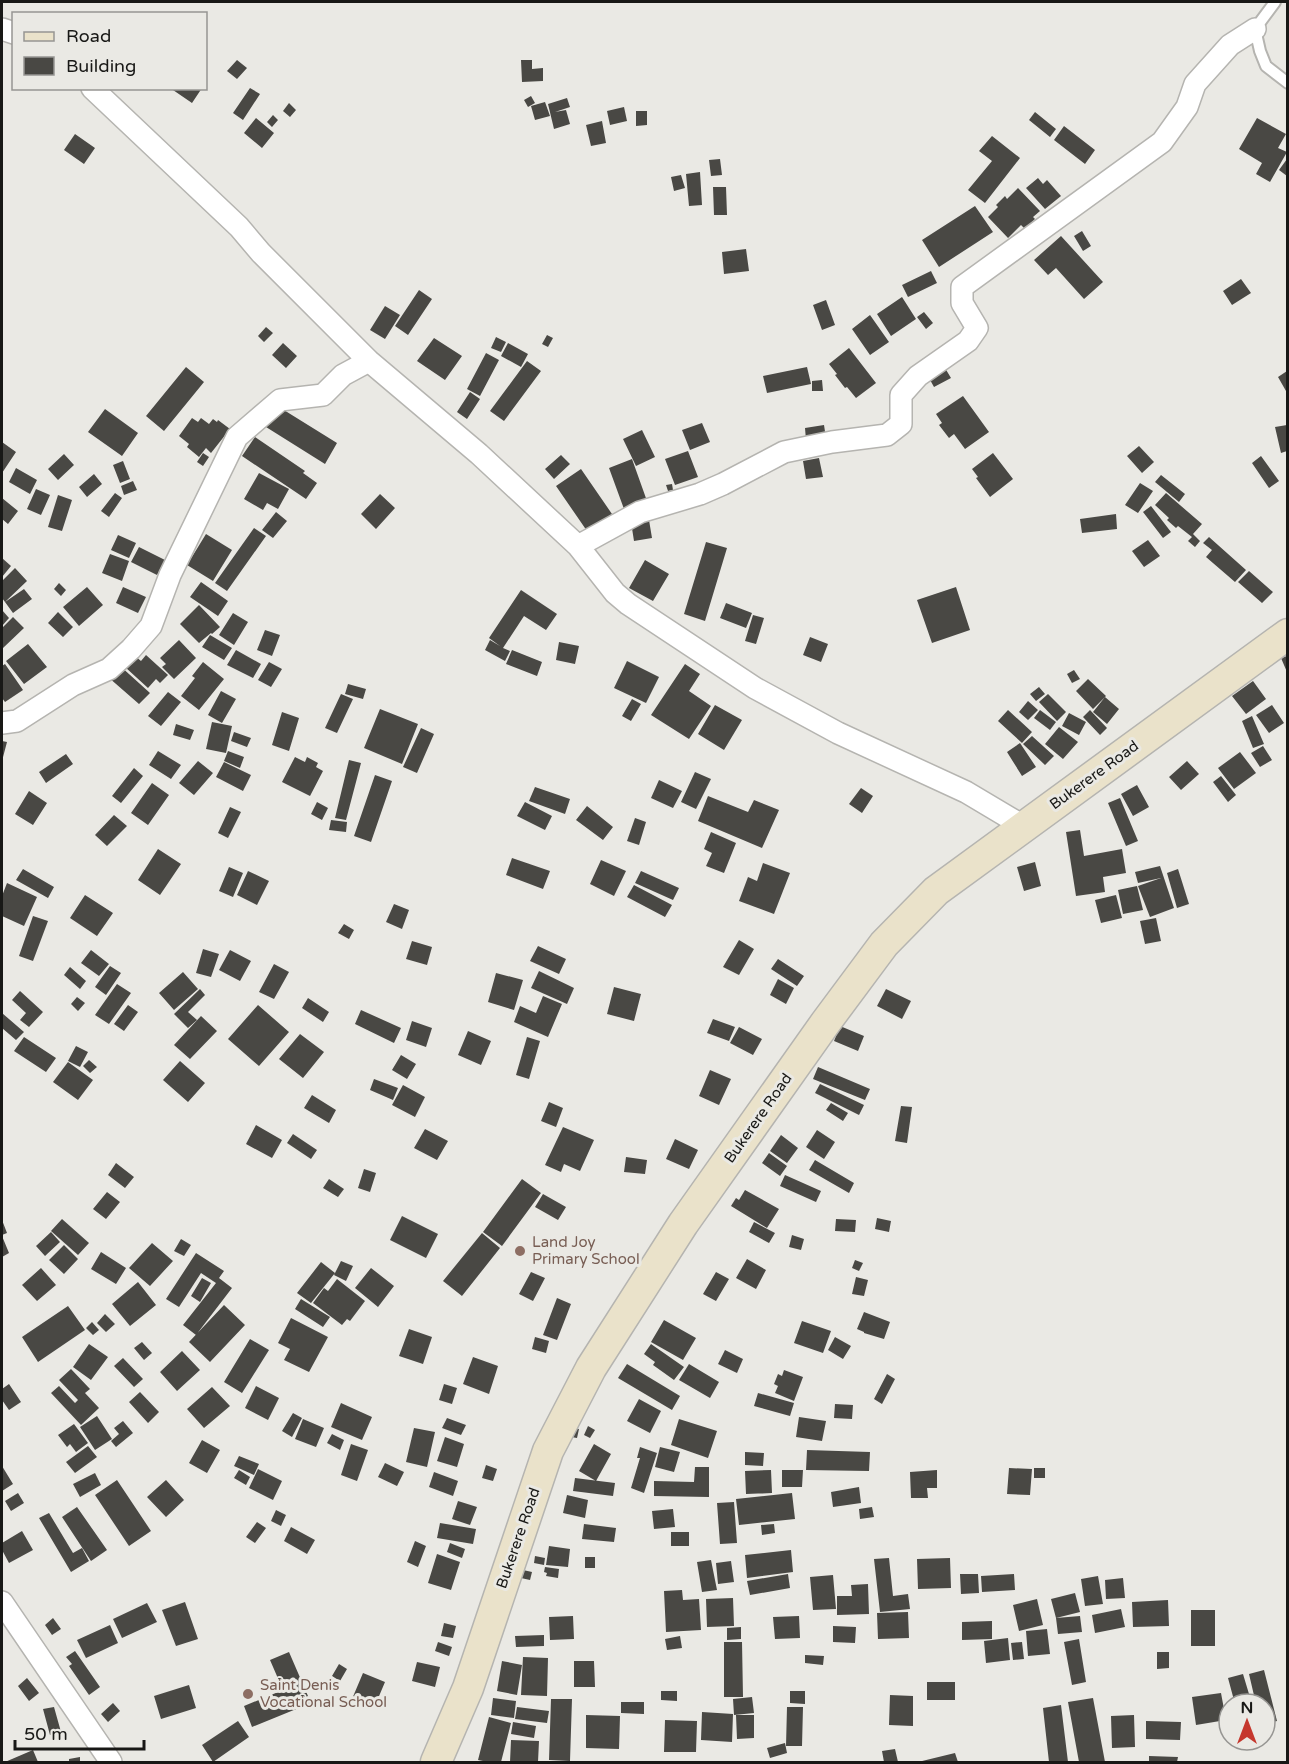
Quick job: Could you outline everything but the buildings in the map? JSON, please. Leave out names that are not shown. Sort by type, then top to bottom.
[{"type":"street","points":[[578,546],[640,512],[700,494],[784,452],[832,442],[887,435],[901,424],[901,394],[918,376],[968,341],[976,328],[962,303],[962,287],[1162,142],[1187,107],[1195,84],[1230,45],[1255,29]]},
{"type":"street","points":[[94,90],[238,227],[369,361],[478,454],[578,546],[615,593],[628,604],[755,688],[838,733],[966,792],[1023,826]]},
{"type":"street","points":[[2,723],[17,721],[73,685],[109,669],[151,626],[170,575],[237,437],[280,400],[323,395],[343,375],[369,361]]},
{"type":"street","name":"Bukerere Road","points":[[436,1762],[468,1688],[548,1451],[591,1368],[683,1224],[884,944],[936,891],[1287,634]]},
{"type":"street","points":[[2,1602],[111,1762]]},
{"type":"lane","points":[[1275,2],[1255,29],[1266,66],[1287,83]]},
{"type":"place","name":"Land Joy Primary School","points":[[520,1251]]},
{"type":"place","name":"Saint Denis Vocational School","points":[[248,1694]]}]
